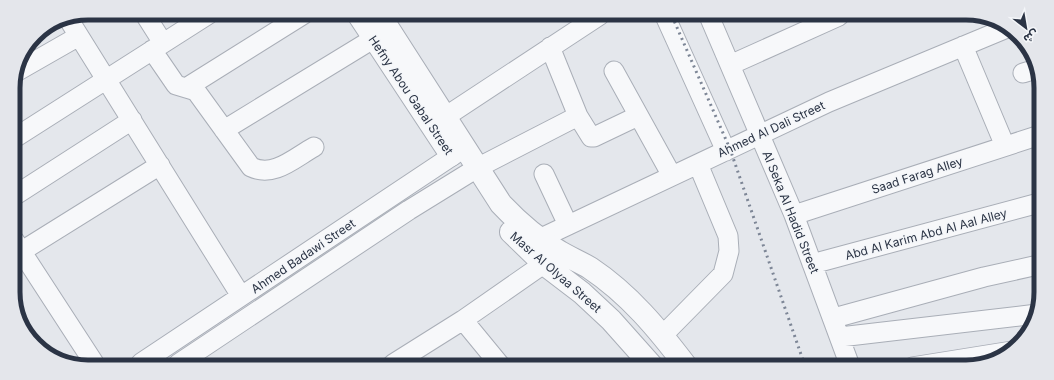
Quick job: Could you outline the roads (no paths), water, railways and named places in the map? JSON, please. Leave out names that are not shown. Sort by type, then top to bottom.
[{"type":"street","points":[[147,20],[172,81],[176,85],[196,91],[244,160],[251,167],[259,171],[269,172],[314,147]]},
{"type":"street","points":[[20,135],[197,20]]},
{"type":"street","points":[[186,88],[294,20]]},
{"type":"street","name":"Hefny Abou Gabal Street","points":[[369,20],[381,27],[445,117],[458,152]]},
{"type":"street","points":[[445,117],[592,20]]},
{"type":"street","points":[[667,20],[726,151]]},
{"type":"street","name":"Al Seka Al Hadid Street","points":[[712,20],[794,215],[834,318],[848,360]]},
{"type":"street","points":[[730,65],[830,20]]},
{"type":"street","points":[[70,22],[241,296]]},
{"type":"street","points":[[224,130],[381,27]]},
{"type":"street","name":"Hefny Abou Gabal Street","points":[[381,27],[471,172]]},
{"type":"street","name":"Ahmed Al Dali Street","points":[[539,239],[829,102],[1002,30]]},
{"type":"street","points":[[23,68],[79,36]]},
{"type":"street","points":[[963,46],[1005,146]]},
{"type":"street","points":[[550,47],[578,116],[592,138],[638,116]]},
{"type":"street","points":[[614,71],[672,176]]},
{"type":"street","name":"Ahmed Badawi Street","points":[[191,360],[204,356],[471,172],[578,116]]},
{"type":"street","points":[[20,192],[132,120]]},
{"type":"street","name":"Saad Farag Alley","points":[[794,215],[1034,137]]},
{"type":"street","name":"Ahmed Badawi Street","points":[[146,360],[458,152]]},
{"type":"street","points":[[663,335],[723,274],[729,251],[728,236],[698,164]]},
{"type":"street","points":[[20,244],[160,165]]},
{"type":"street","name":"Masr Al Olyaa Street","points":[[471,172],[526,229],[539,239],[552,258],[582,293],[611,320],[647,360]]},
{"type":"street","name":"Masr Al Olyaa Street","points":[[471,172],[495,216],[552,258],[589,267],[615,286],[637,306],[663,335],[682,360]]},
{"type":"street","points":[[544,174],[568,225]]},
{"type":"street","name":"Abd Al Karim Abd Al Aal Alley","points":[[812,264],[1034,204]]},
{"type":"street","points":[[20,248],[92,360]]},
{"type":"street","points":[[399,360],[463,320],[552,258]]},
{"type":"street","points":[[834,318],[976,279],[1034,267]]},
{"type":"street","points":[[840,336],[1030,315]]},
{"type":"street","points":[[463,320],[496,360]]},
{"type":"street","points":[[191,330],[204,356]]},
{"type":"street","points":[[956,360],[994,354]]},
{"type":"railway","points":[[674,20],[730,149],[803,360]]}]
